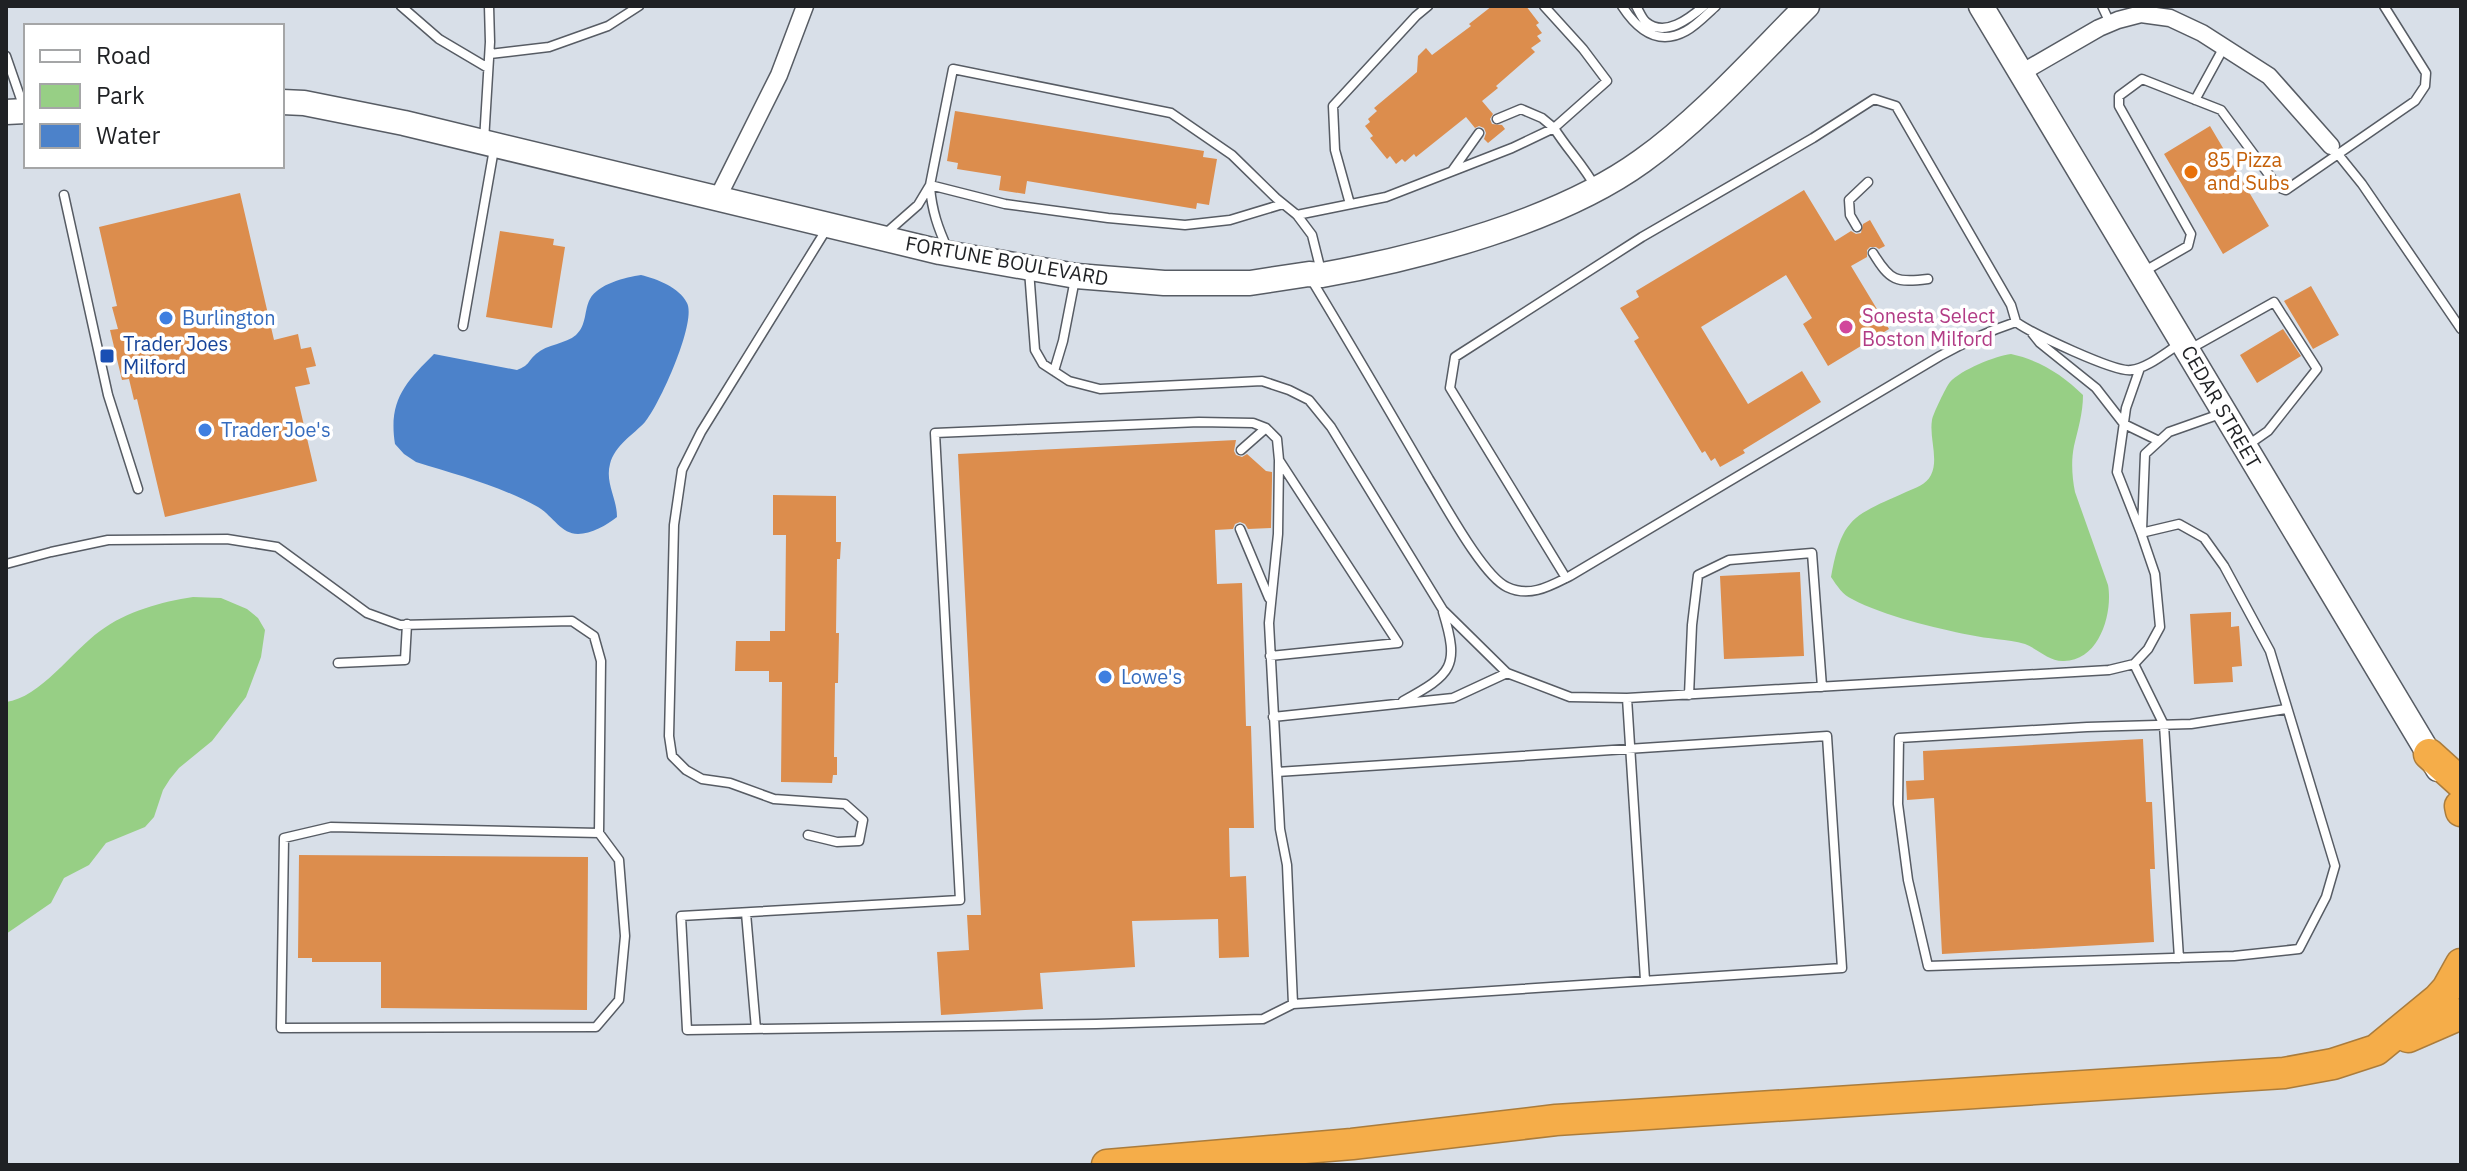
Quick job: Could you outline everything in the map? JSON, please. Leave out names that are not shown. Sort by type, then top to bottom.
[{"type":"highway","points":[[2429,754],[2461,783]]},
{"type":"highway","points":[[2376,1050],[2438,999],[2461,964]]},
{"type":"highway","points":[[1107,1165],[1352,1144],[1556,1120],[2284,1073],[2333,1064],[2376,1050],[2461,1014]]},
{"type":"main road","name":"FORTUNE BOULEVARD","points":[[284,102],[304,103],[489,143],[950,254],[1076,276],[1164,283],[1235,283],[1316,275],[1394,261],[1542,213],[1596,188],[1629,170],[1657,149],[1798,12],[1828,6]]},
{"type":"main road","name":"CEDAR STREET","points":[[1981,6],[2461,808]]},
{"type":"street","points":[[717,199],[779,75],[805,6]]},
{"type":"street","points":[[2021,73],[2110,23],[2141,14],[2170,18],[2202,33],[2269,76],[2335,150]]},
{"type":"lane","points":[[401,6],[439,39],[488,68]]},
{"type":"lane","points":[[463,326],[489,143],[489,6]]},
{"type":"lane","points":[[490,54],[549,47],[608,26],[639,6]]},
{"type":"lane","points":[[1350,204],[1335,150],[1333,106],[1428,6]]},
{"type":"lane","points":[[1297,215],[1386,197],[1512,148],[1554,128],[1607,81],[1544,6]]},
{"type":"lane","points":[[1622,6],[1635,25],[1646,33],[1666,37],[1686,32],[1716,6]]},
{"type":"lane","points":[[1636,6],[1647,23],[1658,27],[1676,25],[1704,6]]},
{"type":"lane","points":[[2102,6],[2110,23]]},
{"type":"lane","points":[[2142,273],[2188,246],[2191,234],[2119,106],[2119,96],[2142,79],[2221,110],[2278,187],[2286,190],[2335,150],[2415,101],[2425,86],[2426,73],[2384,6]]},
{"type":"lane","points":[[2195,100],[2224,47]]},
{"type":"lane","points":[[6,56],[24,106]]},
{"type":"lane","points":[[950,254],[936,224],[930,185],[953,69],[1171,113],[1232,155],[1297,215],[1312,235],[1316,275],[1459,529],[1494,578],[1506,587],[1524,592],[1534,592],[1566,578],[1967,340],[2016,322]]},
{"type":"lane","points":[[1566,578],[1450,388],[1455,357],[1642,237],[1874,99],[1896,106],[2011,305],[2016,322],[2029,330],[2128,371],[2140,368],[2274,302],[2317,369],[2268,431],[2244,448]]},
{"type":"lane","points":[[1497,119],[1521,109],[1542,118],[1554,128],[1596,188]]},
{"type":"lane","points":[[1452,171],[1479,133]]},
{"type":"lane","points":[[2335,150],[2362,184],[2461,329]]},
{"type":"lane","points":[[1857,227],[1850,215],[1849,200],[1868,182]]},
{"type":"lane","points":[[930,185],[1005,204],[1185,225],[1230,220],[1283,204]]},
{"type":"lane","points":[[881,238],[918,205],[930,185]]},
{"type":"lane","points":[[64,195],[108,395],[138,489]]},
{"type":"lane","points":[[808,835],[837,842],[859,841],[863,820],[845,804],[774,799],[730,783],[702,779],[686,770],[672,756],[669,736],[674,525],[682,470],[701,432],[828,226]]},
{"type":"lane","points":[[1873,253],[1884,271],[1895,280],[1928,279]]},
{"type":"lane","points":[[1028,268],[1035,350],[1043,364],[1069,381],[1100,389],[1262,381],[1309,400],[1331,427],[1443,610],[1507,673],[1570,697],[1689,695],[2109,670],[2134,664],[2148,649],[2160,627],[2155,574],[2117,472],[2126,408],[2140,368]]},
{"type":"lane","points":[[1054,371],[1076,276]]},
{"type":"lane","points":[[2029,330],[2040,343],[2096,388],[2124,424],[2159,441]]},
{"type":"lane","points":[[2141,533],[2145,454],[2169,432],[2224,413]]},
{"type":"lane","points":[[1277,772],[1827,736],[1842,968],[1293,1004],[1263,1019],[687,1030],[681,916],[960,900],[935,433],[1199,422],[1253,423],[1266,428],[1277,439],[1278,534],[1271,602],[1270,656],[1280,829],[1287,865],[1293,1004]]},
{"type":"lane","points":[[1241,450],[1266,428]]},
{"type":"lane","points":[[1270,656],[1398,643],[1279,460]]},
{"type":"lane","points":[[2141,533],[2179,524],[2204,538],[2224,566],[2270,651],[2335,866],[2326,897],[2299,949],[2234,956],[1928,966],[1908,880],[1898,804],[1899,738],[2191,724],[2286,709]]},
{"type":"lane","points":[[1240,529],[1271,602]]},
{"type":"lane","points":[[6,564],[108,540],[227,539],[277,547],[367,613],[400,625],[572,621],[594,636],[601,661],[599,833],[619,860],[625,936],[619,1000],[596,1027],[281,1028],[284,838],[331,827],[599,833]]},
{"type":"lane","points":[[1689,695],[1698,575],[1729,560],[1812,553],[1822,687]]},
{"type":"lane","points":[[1399,703],[1436,683],[1448,668],[1452,642],[1443,610]]},
{"type":"lane","points":[[338,663],[405,660],[407,624]]},
{"type":"lane","points":[[2134,664],[2164,725],[2179,958]]},
{"type":"lane","points":[[1273,717],[1453,698],[1507,673]]},
{"type":"lane","points":[[1627,698],[1645,980]]},
{"type":"lane","points":[[746,913],[756,1029]]},
{"type":"green space","points":[[2011,354],[2050,369],[2083,395],[2073,452],[2073,481],[2109,596],[2101,633],[2087,653],[2076,659],[2059,661],[2025,644],[1956,632],[1894,616],[1849,597],[1831,577],[1840,542],[1853,521],[1873,507],[1920,486],[1931,475],[1934,462],[1932,420],[1950,382],[1979,364]]},
{"type":"green space","points":[[193,597],[221,598],[247,609],[258,618],[265,630],[261,657],[246,697],[212,741],[170,779],[154,817],[145,827],[106,843],[89,865],[64,878],[51,903],[6,934],[6,702],[19,699],[43,683],[110,624],[145,608]]},
{"type":"water","points":[[641,275],[679,292],[687,303],[689,313],[682,345],[659,399],[645,422],[612,457],[609,478],[617,517],[613,520],[588,532],[572,533],[543,510],[524,500],[416,462],[395,444],[394,415],[401,393],[434,354],[517,370],[540,351],[576,335],[582,327],[590,299],[599,289]]},
{"type":"building","points":[[1492,6],[1526,6],[1539,23],[1536,25],[1542,33],[1537,36],[1541,41],[1531,48],[1535,52],[1482,101],[1493,114],[1490,119],[1492,124],[1502,125],[1505,129],[1488,143],[1484,139],[1484,128],[1475,128],[1466,117],[1416,157],[1414,154],[1405,162],[1402,159],[1396,164],[1390,156],[1387,159],[1370,138],[1373,136],[1365,126],[1377,111],[1374,108],[1417,72],[1418,56],[1426,48],[1432,55]]},
{"type":"building","points":[[955,111],[1204,151],[1203,157],[1217,159],[1209,205],[1197,203],[1196,209],[1027,181],[1025,194],[999,190],[1001,176],[957,169],[958,163],[947,161]]},
{"type":"building","points":[[2210,126],[2269,226],[2223,254],[2164,154]]},
{"type":"building","name":"Sonesta Select Boston Milford","points":[[1804,190],[1835,241],[1851,231],[1861,233],[1863,224],[1870,220],[1885,246],[1879,249],[1870,247],[1867,257],[1851,266],[1889,329],[1828,366],[1803,324],[1812,318],[1786,275],[1701,327],[1748,404],[1802,371],[1821,402],[1720,467],[1715,458],[1711,461],[1705,451],[1702,453],[1634,341],[1639,338],[1620,308],[1639,297],[1636,291]]},
{"type":"building","points":[[240,193],[274,340],[298,334],[301,349],[311,347],[316,366],[306,368],[310,384],[295,387],[317,481],[165,517],[137,399],[134,400],[129,379],[122,380],[110,330],[118,329],[112,307],[117,306],[99,227]]},
{"type":"building","points":[[500,231],[554,239],[553,245],[565,247],[552,328],[486,317]]},
{"type":"building","points":[[2311,286],[2339,335],[2313,349],[2284,301]]},
{"type":"building","points":[[2283,329],[2301,356],[2257,383],[2240,355]]},
{"type":"building","points":[[1236,440],[1236,455],[1242,457],[1247,454],[1266,471],[1272,472],[1271,528],[1248,529],[1240,522],[1233,529],[1215,530],[1217,584],[1242,583],[1246,726],[1251,726],[1254,828],[1229,828],[1230,877],[1246,876],[1249,957],[1219,958],[1218,919],[1132,921],[1135,967],[1040,973],[1043,1009],[941,1015],[937,952],[969,950],[967,915],[981,915],[958,454]]},
{"type":"building","points":[[773,495],[836,496],[836,542],[841,542],[840,559],[837,559],[836,633],[839,633],[834,757],[837,757],[837,775],[833,775],[832,783],[781,782],[782,682],[769,682],[769,671],[735,671],[736,641],[770,641],[770,631],[785,631],[786,535],[773,535]]},
{"type":"building","points":[[1800,572],[1804,656],[1724,659],[1720,576]]},
{"type":"building","points":[[2231,612],[2231,627],[2239,626],[2242,666],[2232,667],[2233,682],[2194,684],[2190,614]]},
{"type":"building","points":[[2143,739],[2146,802],[2152,802],[2155,869],[2150,869],[2154,942],[1942,954],[1934,798],[1907,800],[1906,781],[1924,780],[1923,751]]},
{"type":"building","points":[[299,855],[588,857],[587,1010],[381,1008],[381,962],[312,962],[312,958],[298,958]]},
{"type":"place","name":"85 Pizza and Subs","points":[[2191,172]]},
{"type":"place","name":"Burlington","points":[[166,318]]},
{"type":"place","name":"Sonesta Select Boston Milford","points":[[1846,327]]},
{"type":"place","name":"Trader Joes Milford","points":[[107,356]]},
{"type":"place","name":"Trader Joe's","points":[[205,430]]},
{"type":"place","name":"Lowe's","points":[[1105,677]]}]
